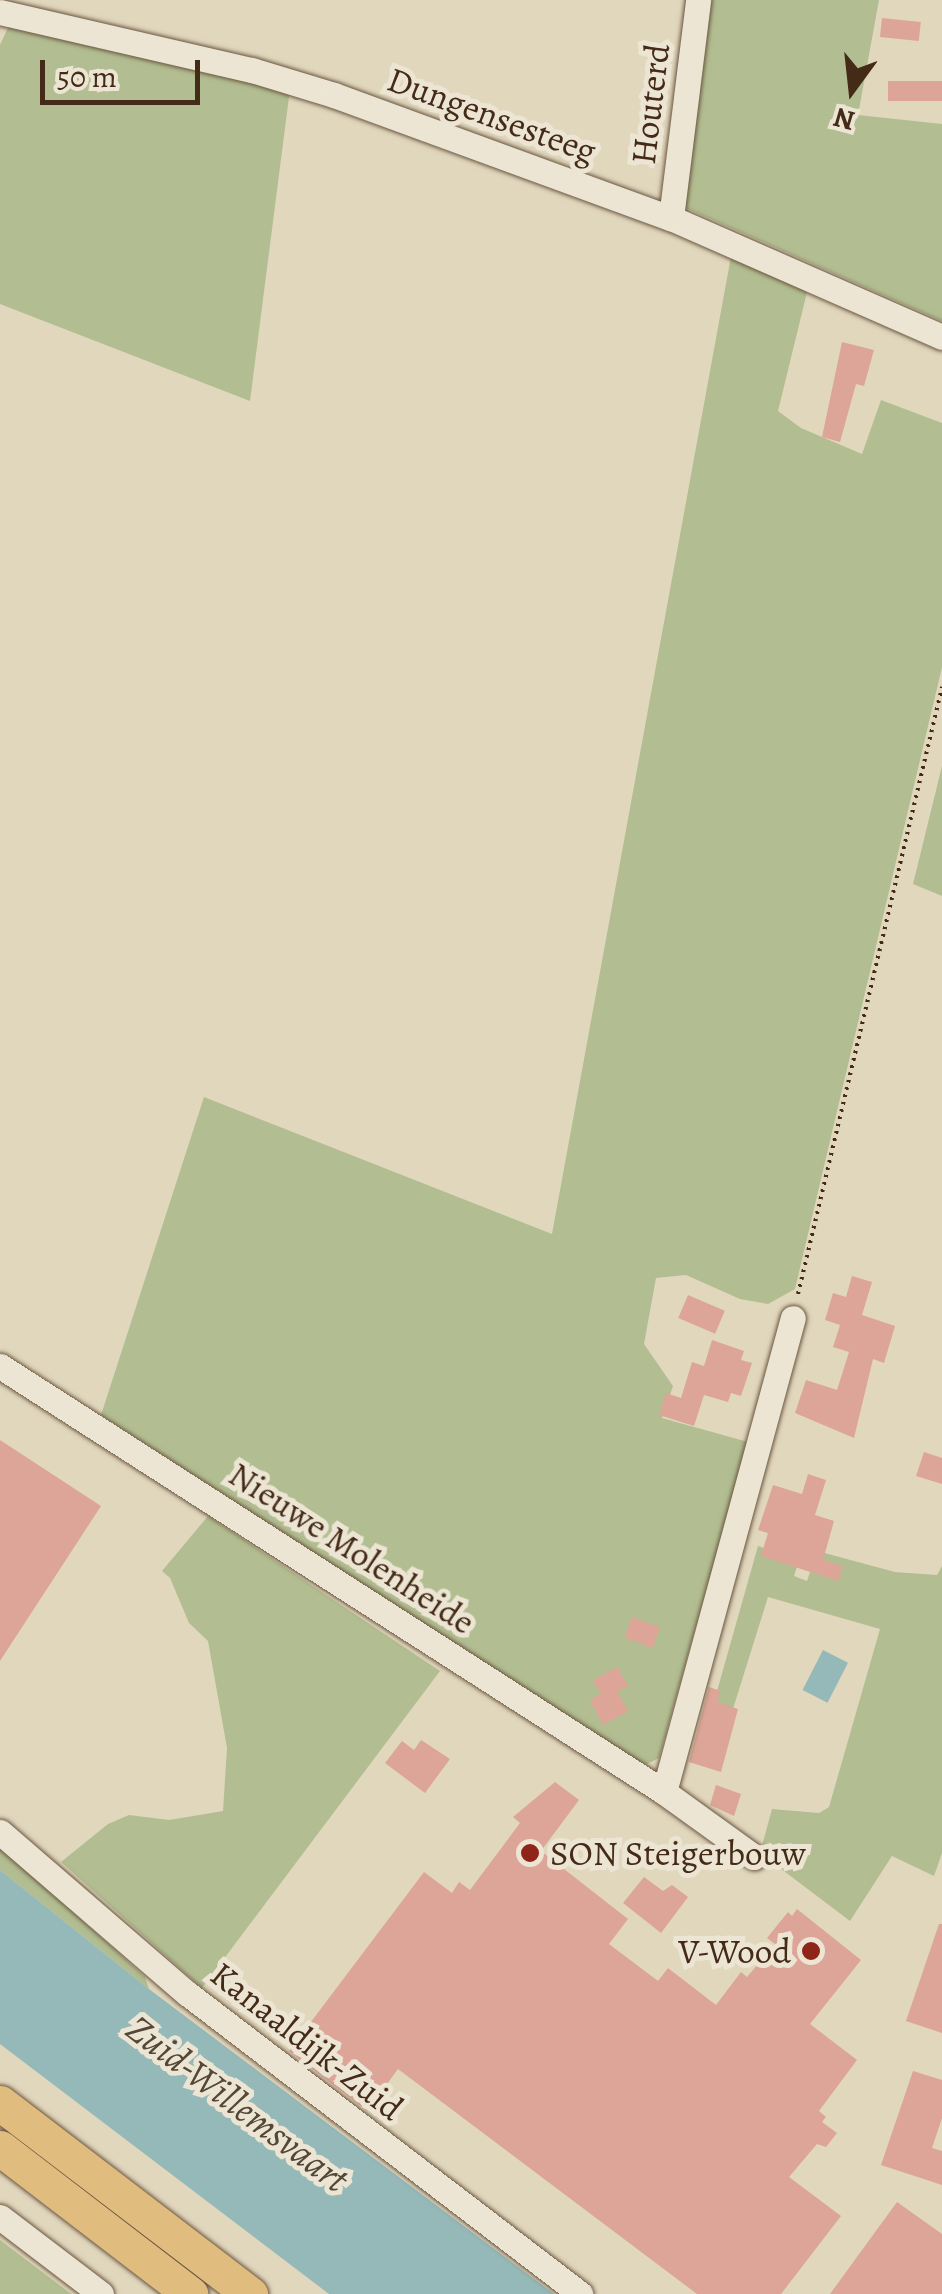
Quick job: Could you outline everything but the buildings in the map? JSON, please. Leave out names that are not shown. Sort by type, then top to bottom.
[{"type":"highway","points":[[0,2103],[250,2294]]},
{"type":"highway","points":[[0,2148],[190,2294]]},
{"type":"street","name":"Houterd","points":[[671,218],[698,0]]},
{"type":"street","name":"Dungensesteeg","points":[[0,12],[293,81],[671,218],[942,337]]},
{"type":"street","points":[[664,1792],[792,1318]]},
{"type":"street","name":"Nieuwe Molenheide","points":[[0,1366],[664,1792],[754,1857]]},
{"type":"street","name":"Kanaaldijk-Zuid","points":[[0,1832],[188,1994],[580,2294]]},
{"type":"street","points":[[0,2217],[101,2294]]},
{"type":"path","points":[[792,1318],[942,687]]},
{"type":"green space","points":[[708,0],[879,0],[858,115],[942,124],[942,321],[679,205]]},
{"type":"green space","points":[[11,21],[290,89],[250,401],[0,304],[0,45]]},
{"type":"green space","points":[[732,251],[809,284],[778,411],[801,428],[862,454],[881,400],[942,423],[942,667],[795,1289],[768,1304],[740,1299],[686,1275],[656,1278],[644,1344],[673,1386],[662,1418],[748,1442],[659,1758],[641,1767],[101,1415],[204,1097],[552,1234]]},
{"type":"green space","points":[[942,766],[942,896],[913,884]]},
{"type":"green space","points":[[208,1516],[440,1671],[202,1988],[61,1862],[108,1824],[129,1815],[169,1820],[223,1811],[227,1748],[208,1641],[189,1623],[170,1578],[162,1571]]},
{"type":"green space","points":[[758,1546],[799,1560],[794,1576],[807,1581],[817,1551],[895,1572],[937,1575],[942,1566],[942,1853],[934,1876],[892,1856],[850,1921],[760,1853],[772,1809],[819,1813],[829,1807],[880,1629],[768,1597],[727,1728],[708,1723]]},
{"type":"green space","points":[[0,1845],[145,1977],[149,1989],[0,1870]]},
{"type":"green space","points":[[0,2240],[70,2293],[72,2294],[0,2294]]},
{"type":"water","points":[[823,1650],[848,1663],[828,1703],[803,1690]]},
{"type":"water","name":"Zuid-Willemsvaart","points":[[0,1870],[149,1989],[554,2294],[329,2294],[0,2044]]},
{"type":"place","name":"SON Steigerbouw","points":[[530,1853]]},
{"type":"place","name":"V-Wood","points":[[811,1951]]}]
